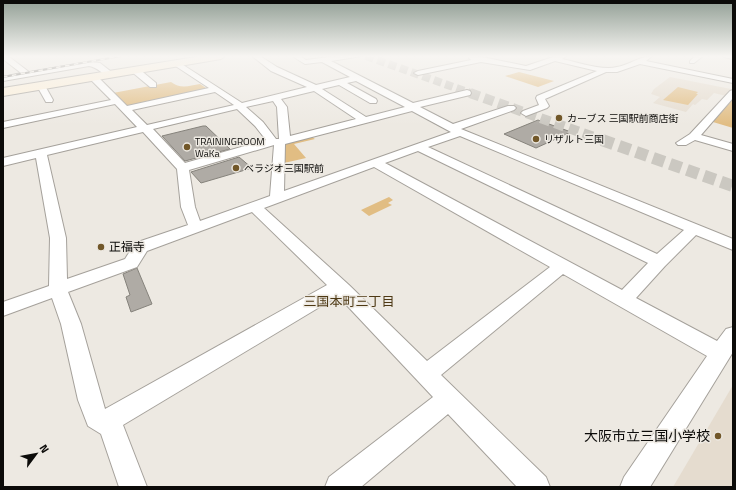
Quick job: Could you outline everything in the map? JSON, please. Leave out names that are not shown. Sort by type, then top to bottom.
[{"type":"street","points":[[3,92],[82,79]]},
{"type":"street","points":[[95,79],[183,168],[188,207],[192,220],[196,226]]},
{"type":"street","points":[[145,79],[153,85]]},
{"type":"street","points":[[200,79],[238,103],[279,141]]},
{"type":"street","points":[[295,79],[315,88],[364,120]]},
{"type":"street","points":[[3,162],[354,79]]},
{"type":"street","points":[[360,79],[410,107],[456,130],[733,245]]},
{"type":"street","points":[[526,113],[544,106],[540,98],[584,79]]},
{"type":"street","points":[[723,79],[733,81]]},
{"type":"street","points":[[340,82],[373,101]]},
{"type":"street","points":[[41,86],[49,100]]},
{"type":"street","points":[[124,109],[215,89]]},
{"type":"street","points":[[183,168],[279,141],[468,93]]},
{"type":"street","points":[[682,143],[694,136],[732,95]]},
{"type":"street","points":[[276,98],[282,107],[277,197]]},
{"type":"street","points":[[3,125],[117,101]]},
{"type":"street","points":[[3,309],[131,263],[141,247],[418,147],[511,108]]},
{"type":"street","points":[[694,136],[733,148]]},
{"type":"street","points":[[418,147],[659,262]]},
{"type":"street","points":[[41,154],[58,238],[58,290],[71,324],[90,400],[98,418],[111,426],[133,487]]},
{"type":"street","points":[[374,162],[623,300],[727,344],[634,487]]},
{"type":"street","points":[[254,206],[339,287],[536,487]]},
{"type":"street","points":[[623,300],[659,262],[694,229]]},
{"type":"street","points":[[426,374],[562,266]]},
{"type":"street","points":[[105,422],[224,355],[339,287]]},
{"type":"street","points":[[339,487],[450,398]]},
{"type":"shaded area","points":[[514,79],[546,79],[554,81],[538,87]]},
{"type":"shaded area","points":[[668,79],[679,79],[731,89],[726,96],[714,93],[707,100],[702,99],[695,105],[693,104],[686,112],[653,103],[660,97],[651,94],[654,89]]},
{"type":"shaded area","points":[[171,82],[178,86],[200,84],[209,90],[127,107],[113,93]]},
{"type":"shaded area","points":[[678,87],[698,92],[696,94],[698,94],[688,105],[663,100]]},
{"type":"shaded area","points":[[733,99],[733,128],[713,122]]},
{"type":"shaded area","points":[[310,136],[315,139],[294,144],[306,158],[284,163],[284,144]]},
{"type":"shaded area","points":[[389,197],[393,200],[388,203],[392,205],[369,216],[361,210]]},
{"type":"shaded area","name":"大阪市立三国小学校","points":[[733,385],[733,487],[673,487]]},
{"type":"building","name":"リザルト三国","points":[[538,120],[571,132],[536,148],[504,134]]},
{"type":"building","points":[[206,126],[230,149],[185,161],[162,136]]},
{"type":"building","name":"ベラジオ三国駅前","points":[[239,157],[252,168],[201,183],[191,172]]},
{"type":"building","points":[[137,268],[152,304],[131,312],[126,297],[130,295],[123,274]]},
{"type":"tunnel","points":[[430,79],[473,94]]},
{"type":"tunnel","points":[[470,93],[605,141]]},
{"type":"tunnel","points":[[602,140],[733,186]]},
{"type":"place","name":"カーブス 三国駅前商店街","points":[[559,118]]},
{"type":"place","name":"リザルト三国","points":[[536,139]]},
{"type":"place","name":"TRAININGROOM WaKa","points":[[187,147]]},
{"type":"place","name":"ベラジオ三国駅前","points":[[236,168]]},
{"type":"place","name":"正福寺","points":[[101,247]]},
{"type":"place","name":"大阪市立三国小学校","points":[[718,436]]},
{"type":"district","name":"三国本町三丁目","points":[[349,301]]}]
